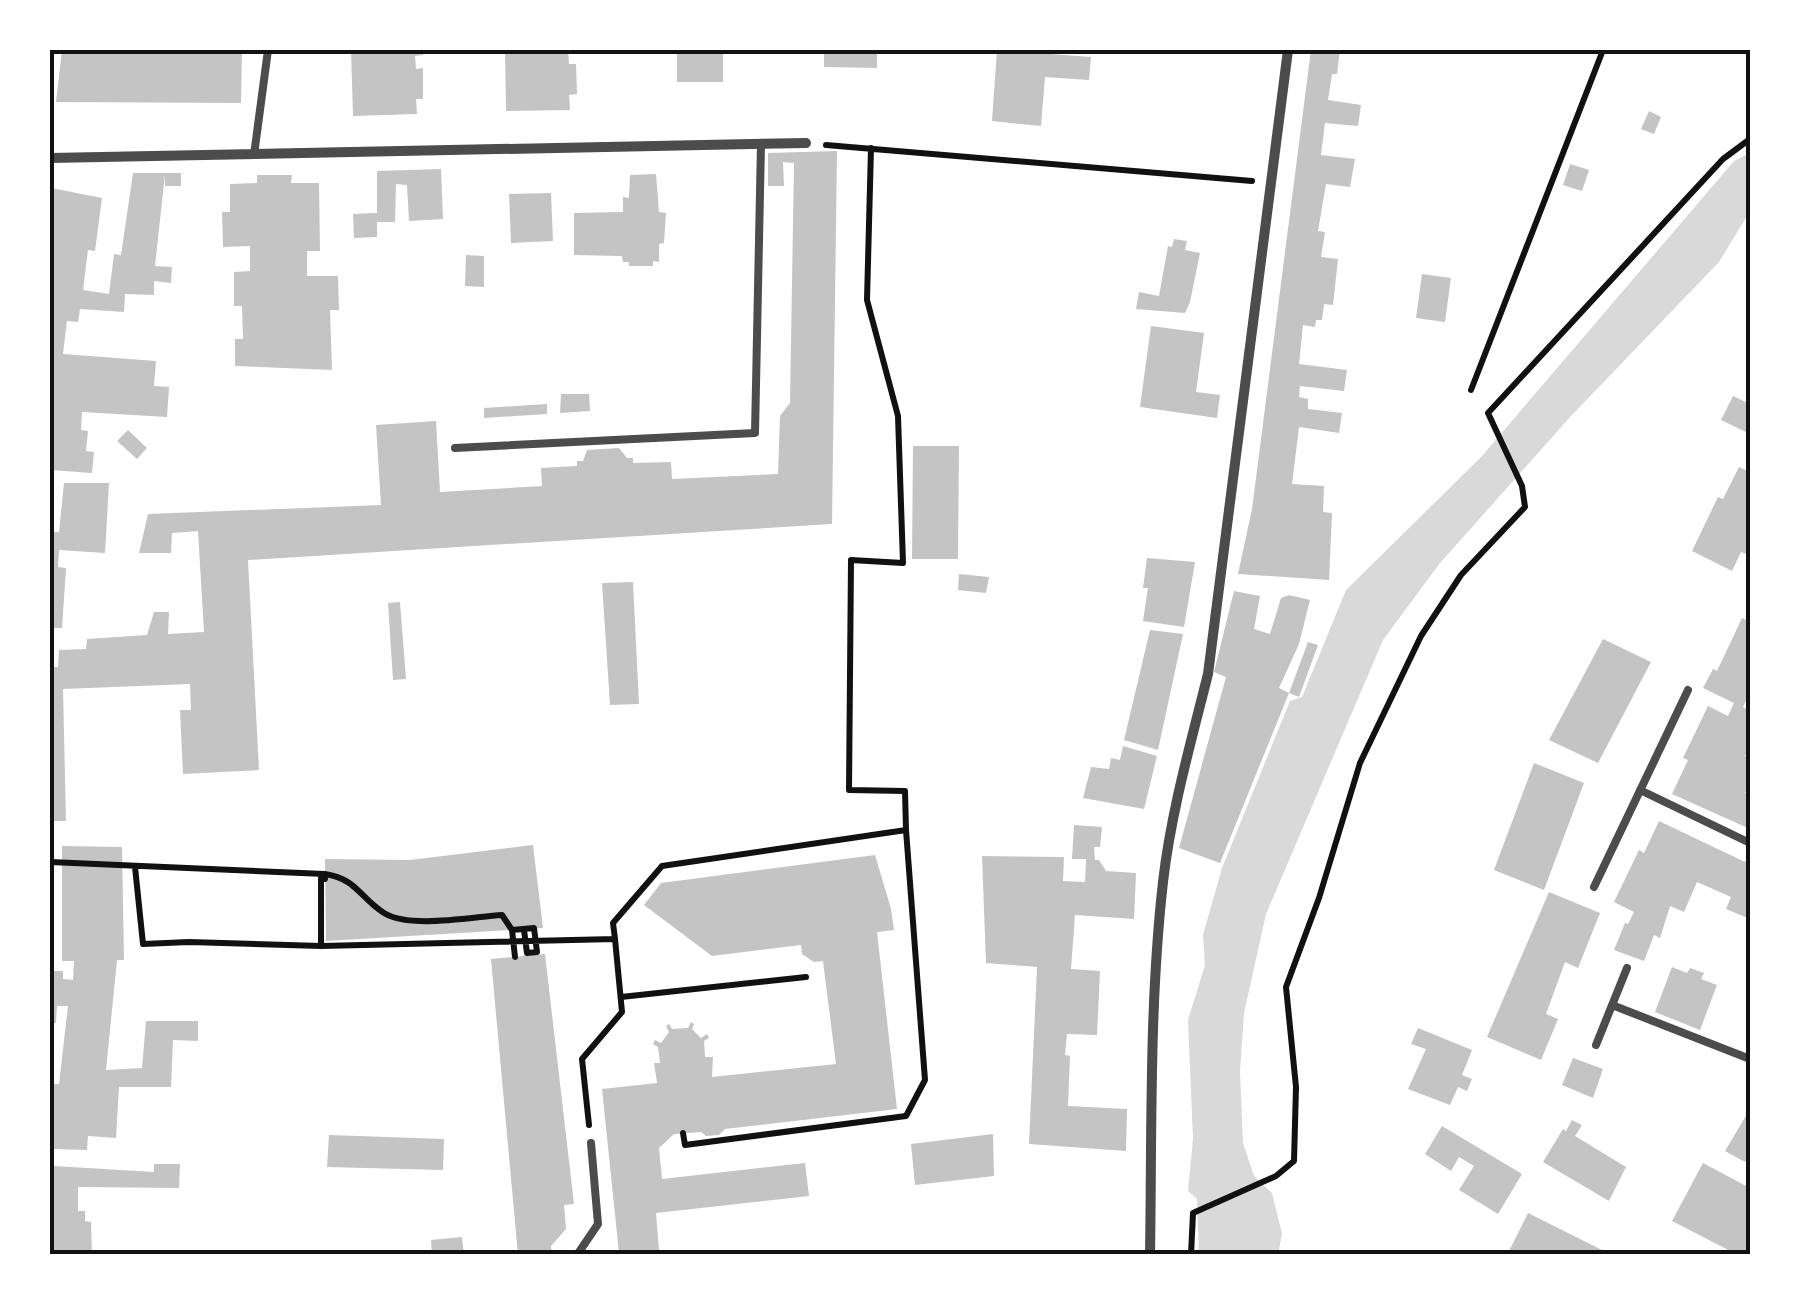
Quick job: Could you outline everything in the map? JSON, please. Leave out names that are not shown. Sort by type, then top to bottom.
[{"type":"street","points":[[1150,1255],[1156,972],[1164,879],[1183,775],[1208,674],[1288,50]]},
{"type":"street","points":[[50,158],[806,143]]},
{"type":"lane","points":[[254,155],[268,50]]},
{"type":"lane","points":[[455,448],[755,434],[761,144]]},
{"type":"lane","points":[[1594,887],[1688,690]]},
{"type":"lane","points":[[1640,790],[1750,843]]},
{"type":"lane","points":[[1596,1045],[1627,968]]},
{"type":"lane","points":[[1612,1005],[1750,1059]]},
{"type":"lane","points":[[577,1255],[598,1224],[590,1143]]},
{"type":"path","points":[[1471,390],[1603,50]]},
{"type":"path","points":[[1191,1255],[1193,1213],[1276,1176],[1294,1161],[1296,1087],[1286,987],[1360,763],[1421,636],[1462,576],[1525,507],[1522,486],[1488,413],[1723,159],[1750,139]]},
{"type":"path","points":[[806,143],[1253,181]]},
{"type":"path","points":[[684,1133],[685,1145],[906,1116],[925,1080],[905,792],[850,790],[851,560],[904,562],[898,416],[867,300],[870,148]]},
{"type":"path","points":[[590,1143],[582,1059],[622,1012],[614,923],[662,866],[906,830]]},
{"type":"path","points":[[50,862],[323,876],[354,884],[385,914],[418,921],[502,915],[512,930],[515,957]]},
{"type":"path","points":[[136,867],[143,944],[321,946],[407,940],[616,938]]},
{"type":"path","points":[[321,946],[323,876]]},
{"type":"path","points":[[512,930],[534,928],[537,952],[528,954],[524,930]]},
{"type":"path","points":[[621,997],[806,977]]},
{"type":"shaded area","points":[[1750,153],[1750,211],[1719,262],[1572,415],[1440,563],[1383,640],[1266,914],[1244,1013],[1240,1072],[1243,1143],[1254,1176],[1272,1193],[1282,1234],[1278,1255],[1199,1255],[1197,1199],[1188,1191],[1193,1139],[1188,1020],[1205,965],[1203,935],[1222,868],[1290,701],[1302,697],[1346,590],[1482,456],[1734,161]]},
{"type":"building","points":[[62,50],[242,50],[241,103],[56,102]]},
{"type":"building","points":[[351,50],[423,50],[423,55],[415,56],[416,69],[423,68],[423,99],[416,99],[417,114],[353,116]]},
{"type":"building","points":[[505,50],[568,50],[569,64],[576,64],[577,94],[569,95],[570,110],[506,111]]},
{"type":"building","points":[[677,50],[723,50],[723,82],[677,82]]},
{"type":"building","points":[[824,50],[877,50],[877,68],[824,67]]},
{"type":"building","points":[[997,50],[1091,57],[1089,80],[1045,77],[1041,126],[992,121]]},
{"type":"building","points":[[1311,50],[1340,50],[1328,100],[1361,105],[1358,126],[1325,123],[1321,155],[1355,159],[1350,187],[1326,184],[1318,231],[1325,232],[1321,257],[1338,259],[1333,305],[1324,304],[1322,320],[1316,320],[1315,327],[1303,325],[1299,364],[1347,370],[1344,391],[1300,386],[1299,397],[1308,399],[1308,409],[1342,413],[1339,433],[1299,427],[1292,484],[1324,486],[1323,512],[1332,513],[1329,580],[1238,574],[1252,509]]},
{"type":"building","points":[[1649,111],[1661,117],[1654,134],[1641,129]]},
{"type":"building","points":[[837,151],[832,524],[248,560],[259,770],[183,774],[180,710],[191,710],[190,684],[63,689],[66,821],[50,821],[50,667],[58,667],[59,650],[86,649],[87,639],[147,635],[154,612],[169,612],[168,634],[204,632],[198,531],[172,533],[171,553],[139,553],[148,514],[381,505],[376,425],[436,421],[440,492],[542,486],[541,468],[577,466],[587,450],[619,448],[627,458],[633,458],[633,463],[671,462],[672,479],[778,474],[780,416],[790,403],[794,163],[783,162],[784,186],[768,186],[768,153]]},
{"type":"building","points":[[1570,164],[1589,170],[1582,191],[1563,185]]},
{"type":"building","points":[[441,169],[443,219],[409,221],[407,185],[396,184],[395,222],[377,222],[377,237],[354,238],[353,214],[377,213],[377,171]]},
{"type":"building","points":[[133,173],[181,173],[181,186],[165,186],[165,174],[155,266],[172,267],[171,283],[154,281],[154,295],[125,294],[124,312],[80,309],[78,322],[67,321],[63,354],[156,361],[154,386],[169,387],[167,417],[82,412],[81,430],[88,431],[86,451],[94,452],[92,473],[50,470],[51,188],[102,198],[95,251],[88,250],[83,290],[109,294],[114,254],[121,255]]},
{"type":"building","points":[[656,174],[659,212],[666,213],[659,262],[653,261],[653,266],[629,266],[622,256],[574,255],[574,213],[623,212],[623,197],[629,198],[630,175]]},
{"type":"building","points":[[257,175],[292,175],[291,183],[319,183],[320,251],[307,251],[307,276],[338,276],[339,310],[330,310],[332,370],[235,366],[235,339],[243,339],[242,306],[234,306],[234,272],[250,271],[250,246],[223,247],[222,212],[230,212],[230,184],[257,183]]},
{"type":"building","points":[[551,193],[553,241],[511,243],[509,194]]},
{"type":"building","points":[[1174,239],[1187,241],[1185,250],[1200,253],[1185,313],[1136,309],[1139,292],[1159,296],[1168,246],[1172,247]]},
{"type":"building","points":[[466,255],[484,256],[484,287],[465,286]]},
{"type":"building","points":[[1422,274],[1451,278],[1445,322],[1416,318]]},
{"type":"building","points":[[1151,326],[1204,333],[1196,392],[1220,395],[1217,418],[1140,407]]},
{"type":"building","points":[[561,394],[589,394],[590,411],[560,413]]},
{"type":"building","points":[[1733,396],[1750,404],[1750,434],[1721,420]]},
{"type":"building","points":[[547,404],[547,414],[484,418],[484,408]]},
{"type":"building","points":[[128,430],[147,448],[137,459],[117,441]]},
{"type":"building","points":[[913,446],[959,446],[958,559],[912,559]]},
{"type":"building","points":[[1739,467],[1750,472],[1750,545],[1746,554],[1741,552],[1732,571],[1692,551],[1718,497],[1723,499]]},
{"type":"building","points":[[64,483],[109,483],[105,553],[59,550],[58,567],[66,568],[62,628],[50,628],[50,532],[59,532]]},
{"type":"building","points":[[1147,558],[1195,562],[1184,627],[1143,621]]},
{"type":"building","points":[[959,574],[989,577],[986,593],[958,590]]},
{"type":"building","points":[[633,582],[639,704],[610,705],[602,583]]},
{"type":"building","points":[[1234,591],[1260,596],[1254,629],[1270,634],[1281,598],[1289,595],[1310,600],[1299,644],[1279,688],[1289,693],[1220,863],[1179,848],[1226,677],[1214,672]]},
{"type":"building","points":[[400,602],[406,679],[393,680],[388,603]]},
{"type":"building","points":[[1742,618],[1750,622],[1750,692],[1743,707],[1750,711],[1750,747],[1745,756],[1750,759],[1750,784],[1745,793],[1750,795],[1750,829],[1672,794],[1688,760],[1683,758],[1708,706],[1728,716],[1734,703],[1703,688],[1713,669],[1717,671]]},
{"type":"building","points":[[1150,630],[1183,634],[1158,750],[1124,740]]},
{"type":"building","points":[[1603,639],[1651,662],[1598,763],[1549,740]]},
{"type":"building","points":[[1308,642],[1318,645],[1299,697],[1289,693]]},
{"type":"building","points":[[1123,746],[1157,756],[1144,809],[1083,798],[1091,767],[1109,769],[1111,758],[1120,760]]},
{"type":"building","points":[[1534,763],[1584,783],[1544,890],[1494,870]]},
{"type":"building","points":[[1659,821],[1745,862],[1750,860],[1750,919],[1726,909],[1731,897],[1697,882],[1684,912],[1670,906],[1660,938],[1654,935],[1644,961],[1614,950],[1634,912],[1614,902],[1639,850],[1644,853]]},
{"type":"building","points":[[1074,825],[1102,827],[1100,847],[1094,847],[1095,860],[1106,871],[1136,873],[1134,919],[1075,915],[1071,969],[1100,971],[1097,1035],[1067,1034],[1065,1055],[1070,1056],[1068,1106],[1127,1109],[1126,1151],[1029,1144],[1037,967],[986,963],[982,856],[1064,857],[1063,881],[1085,882],[1086,859],[1072,859]]},
{"type":"building","points":[[533,845],[543,928],[326,941],[325,859],[410,860]]},
{"type":"building","points":[[62,846],[122,847],[124,960],[117,960],[106,1070],[142,1068],[146,1021],[198,1021],[198,1041],[173,1040],[171,1087],[119,1087],[116,1138],[88,1136],[87,1150],[54,1149],[54,1166],[154,1172],[154,1164],[180,1164],[179,1188],[78,1187],[78,1211],[85,1211],[85,1221],[91,1222],[92,1255],[50,1255],[50,1084],[59,1084],[68,1006],[57,1006],[56,1023],[50,1023],[50,971],[63,971],[63,979],[73,980],[74,961],[62,961]]},
{"type":"building","points":[[875,855],[894,930],[877,932],[897,1109],[725,1129],[719,1135],[674,1134],[659,1148],[662,1179],[805,1163],[809,1196],[656,1213],[659,1250],[619,1253],[602,1089],[657,1083],[654,1063],[660,1063],[658,1047],[653,1044],[655,1040],[661,1043],[669,1032],[666,1026],[688,1028],[691,1022],[701,1038],[707,1034],[705,1057],[713,1057],[712,1077],[836,1064],[823,961],[814,962],[802,954],[801,945],[712,956],[644,905],[661,883]]},
{"type":"building","points":[[1549,892],[1600,913],[1578,968],[1565,962],[1546,1014],[1558,1019],[1541,1060],[1487,1037]]},
{"type":"building","points":[[545,954],[574,1204],[564,1205],[566,1229],[551,1246],[552,1255],[518,1255],[491,959]]},
{"type":"building","points":[[1672,967],[1687,973],[1690,968],[1704,973],[1701,979],[1717,985],[1700,1030],[1655,1012]]},
{"type":"building","points":[[1418,1028],[1472,1050],[1462,1075],[1472,1079],[1467,1091],[1458,1087],[1450,1105],[1408,1089],[1426,1049],[1411,1044]]},
{"type":"building","points":[[1573,1058],[1603,1069],[1593,1098],[1562,1085]]},
{"type":"building","points":[[1747,1114],[1750,1154],[1745,1162],[1725,1151]]},
{"type":"building","points":[[1572,1120],[1582,1125],[1575,1136],[1626,1167],[1609,1201],[1543,1162]]},
{"type":"building","points":[[1442,1126],[1522,1174],[1498,1214],[1459,1190],[1474,1166],[1459,1157],[1451,1171],[1425,1154]]},
{"type":"building","points":[[993,1134],[994,1176],[915,1185],[911,1144]]},
{"type":"building","points":[[329,1135],[444,1139],[443,1170],[327,1167]]},
{"type":"building","points":[[1703,1163],[1750,1188],[1750,1255],[1738,1255],[1672,1221]]},
{"type":"building","points":[[1528,1213],[1604,1251],[1602,1255],[1507,1255]]},
{"type":"building","points":[[462,1237],[464,1255],[432,1255],[431,1240]]}]
